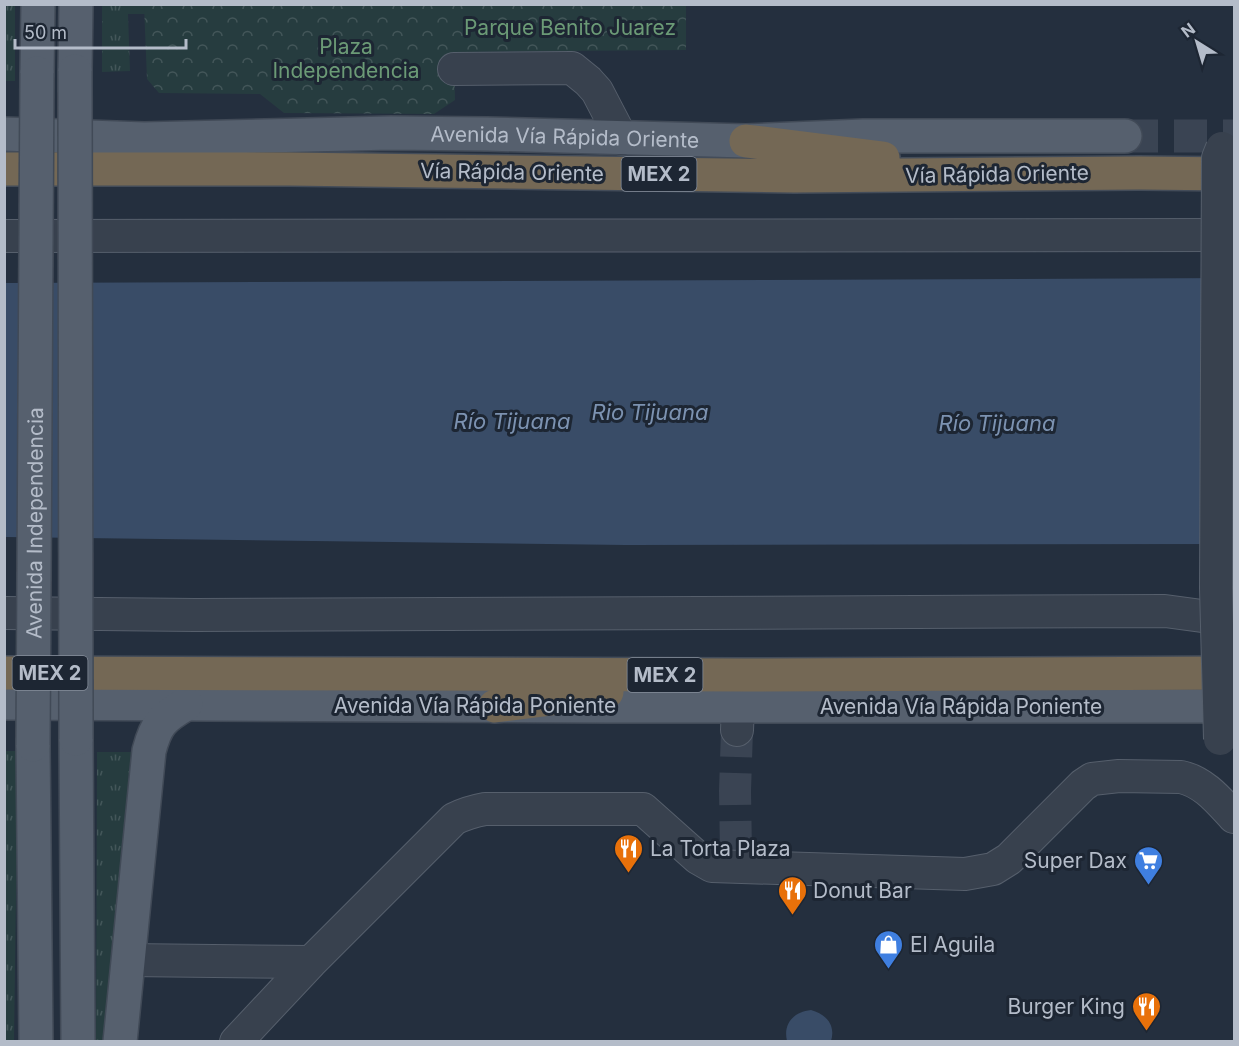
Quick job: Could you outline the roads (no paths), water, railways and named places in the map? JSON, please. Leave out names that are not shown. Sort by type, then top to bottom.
[{"type":"highway","points":[[746,141],[1013,174]]},
{"type":"highway","name":"Vía Rápida Oriente","points":[[4,169],[289,169],[794,176],[1013,174],[1228,161]]},
{"type":"highway","name":"Avenida Vía Rápida Poniente","points":[[4,673],[94,674],[740,704],[1234,672]]},
{"type":"highway","points":[[495,706],[740,704]]},
{"type":"main road","name":"Avenida Independencia","points":[[36,1041],[33,745],[38,4]]},
{"type":"main road","name":"Avenida Independencia","points":[[76,4],[78,1041]]},
{"type":"main road","name":"Avenida Vía Rápida Oriente","points":[[4,134],[144,139],[391,134],[541,135],[746,141],[863,136],[1125,136]]},
{"type":"main road","name":"Avenida Vía Rápida Poniente","points":[[4,703],[495,706]]},
{"type":"main road","points":[[120,1041],[149,751],[154,732],[161,721],[186,704]]},
{"type":"main road","name":"Avenida Vía Rápida Poniente","points":[[740,704],[1234,706]]},
{"type":"street","points":[[454,69],[572,68],[597,91],[622,139]]},
{"type":"street","points":[[1220,739],[1216,588],[1218,158],[1228,161]]},
{"type":"street","points":[[4,236],[1234,236]]},
{"type":"street","points":[[4,613],[231,615],[1165,611],[1234,617]]},
{"type":"street","points":[[236,1041],[304,969],[454,819],[476,810],[644,809],[705,863],[712,866],[736,860],[966,874],[985,871],[1009,859],[1083,785],[1100,777],[1182,777],[1199,784],[1234,817]]},
{"type":"street","points":[[127,968],[304,969]]},
{"type":"water","name":"Rio Tijuana","points":[[1234,278],[1234,544],[626,545],[5,537],[5,283]]},
{"type":"water","points":[[811,1010],[825,1017],[831,1025],[831,1041],[787,1041],[788,1024],[794,1016]]},
{"type":"tunnel","points":[[1125,136],[1234,136]]},
{"type":"tunnel","points":[[736,853],[737,730]]},
{"type":"place","name":"La Torta Plaza","points":[[629,874]]},
{"type":"place","name":"Super Dax","points":[[1148,886]]},
{"type":"place","name":"Donut Bar","points":[[792,916]]},
{"type":"place","name":"El Aguila","points":[[889,970]]},
{"type":"place","name":"Burger King","points":[[1146,1032]]},
{"type":"park label","name":"Parque Benito Juarez","points":[[570,27]]},
{"type":"park label","name":"Plaza Independencia","points":[[346,58]]},
{"type":"water label","name":"Río Tijuana","points":[[512,421]]},
{"type":"water label","name":"Río Tijuana","points":[[997,423]]}]
